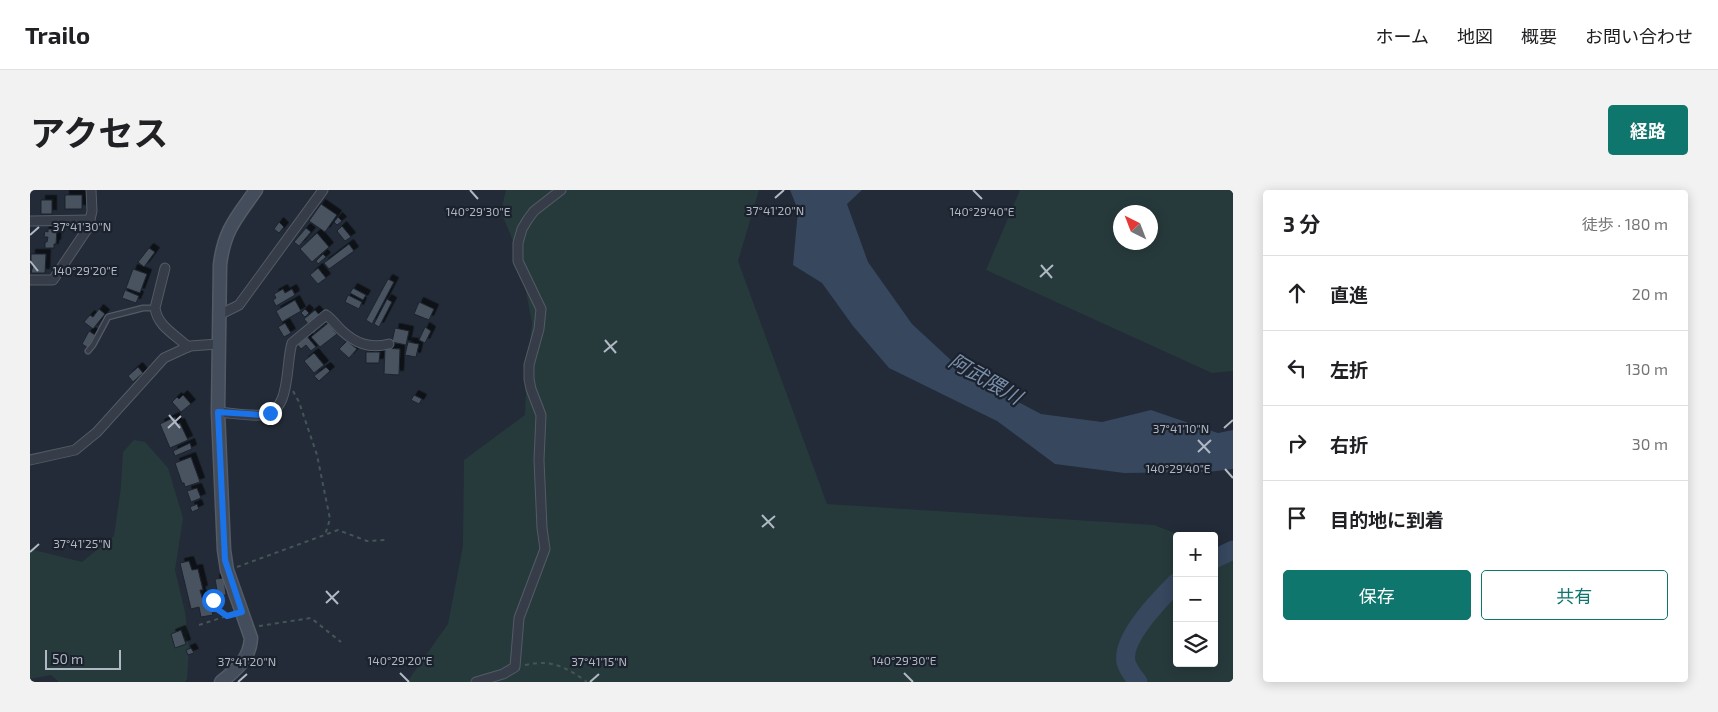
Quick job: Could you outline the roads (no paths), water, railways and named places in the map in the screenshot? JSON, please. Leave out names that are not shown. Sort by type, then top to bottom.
[{"type":"street","points":[[30,280],[53,280],[88,228],[92,211],[91,190]]},
{"type":"street","points":[[221,682],[235,671],[245,659],[251,643],[250,633],[227,570],[223,535],[218,412],[220,265],[223,245],[231,224],[256,190]]},
{"type":"street","points":[[220,315],[239,305],[322,190]]},
{"type":"street","points":[[476,682],[503,674],[515,667],[519,618],[544,548],[539,460],[541,414],[529,379],[529,365],[539,329],[541,309],[518,261],[518,243],[522,229],[534,211],[561,190]]},
{"type":"street","points":[[30,221],[90,220]]},
{"type":"street","points":[[165,268],[155,308],[160,323],[188,347]]},
{"type":"street","points":[[218,412],[262,415],[270,413],[280,406],[283,399],[292,343],[326,316],[360,344],[370,346],[389,344]]},
{"type":"street","points":[[30,460],[80,448],[97,432],[160,362],[169,355],[188,347],[218,344]]},
{"type":"lane","points":[[88,351],[108,317],[143,308],[155,308]]},
{"type":"water","points":[[790,190],[862,190],[847,204],[868,262],[912,324],[966,374],[1041,414],[1102,422],[1151,410],[1218,433],[1233,430],[1233,469],[1208,472],[1124,473],[1055,464],[997,421],[889,368],[853,326],[822,283],[793,265],[798,210]]},
{"type":"waterway","points":[[1218,557],[1233,550]]},
{"type":"waterway","points":[[1138,682],[1128,667],[1126,652],[1136,630],[1173,586]]},
{"type":"water label","name":"阿武隈川","points":[[986,378]]}]
